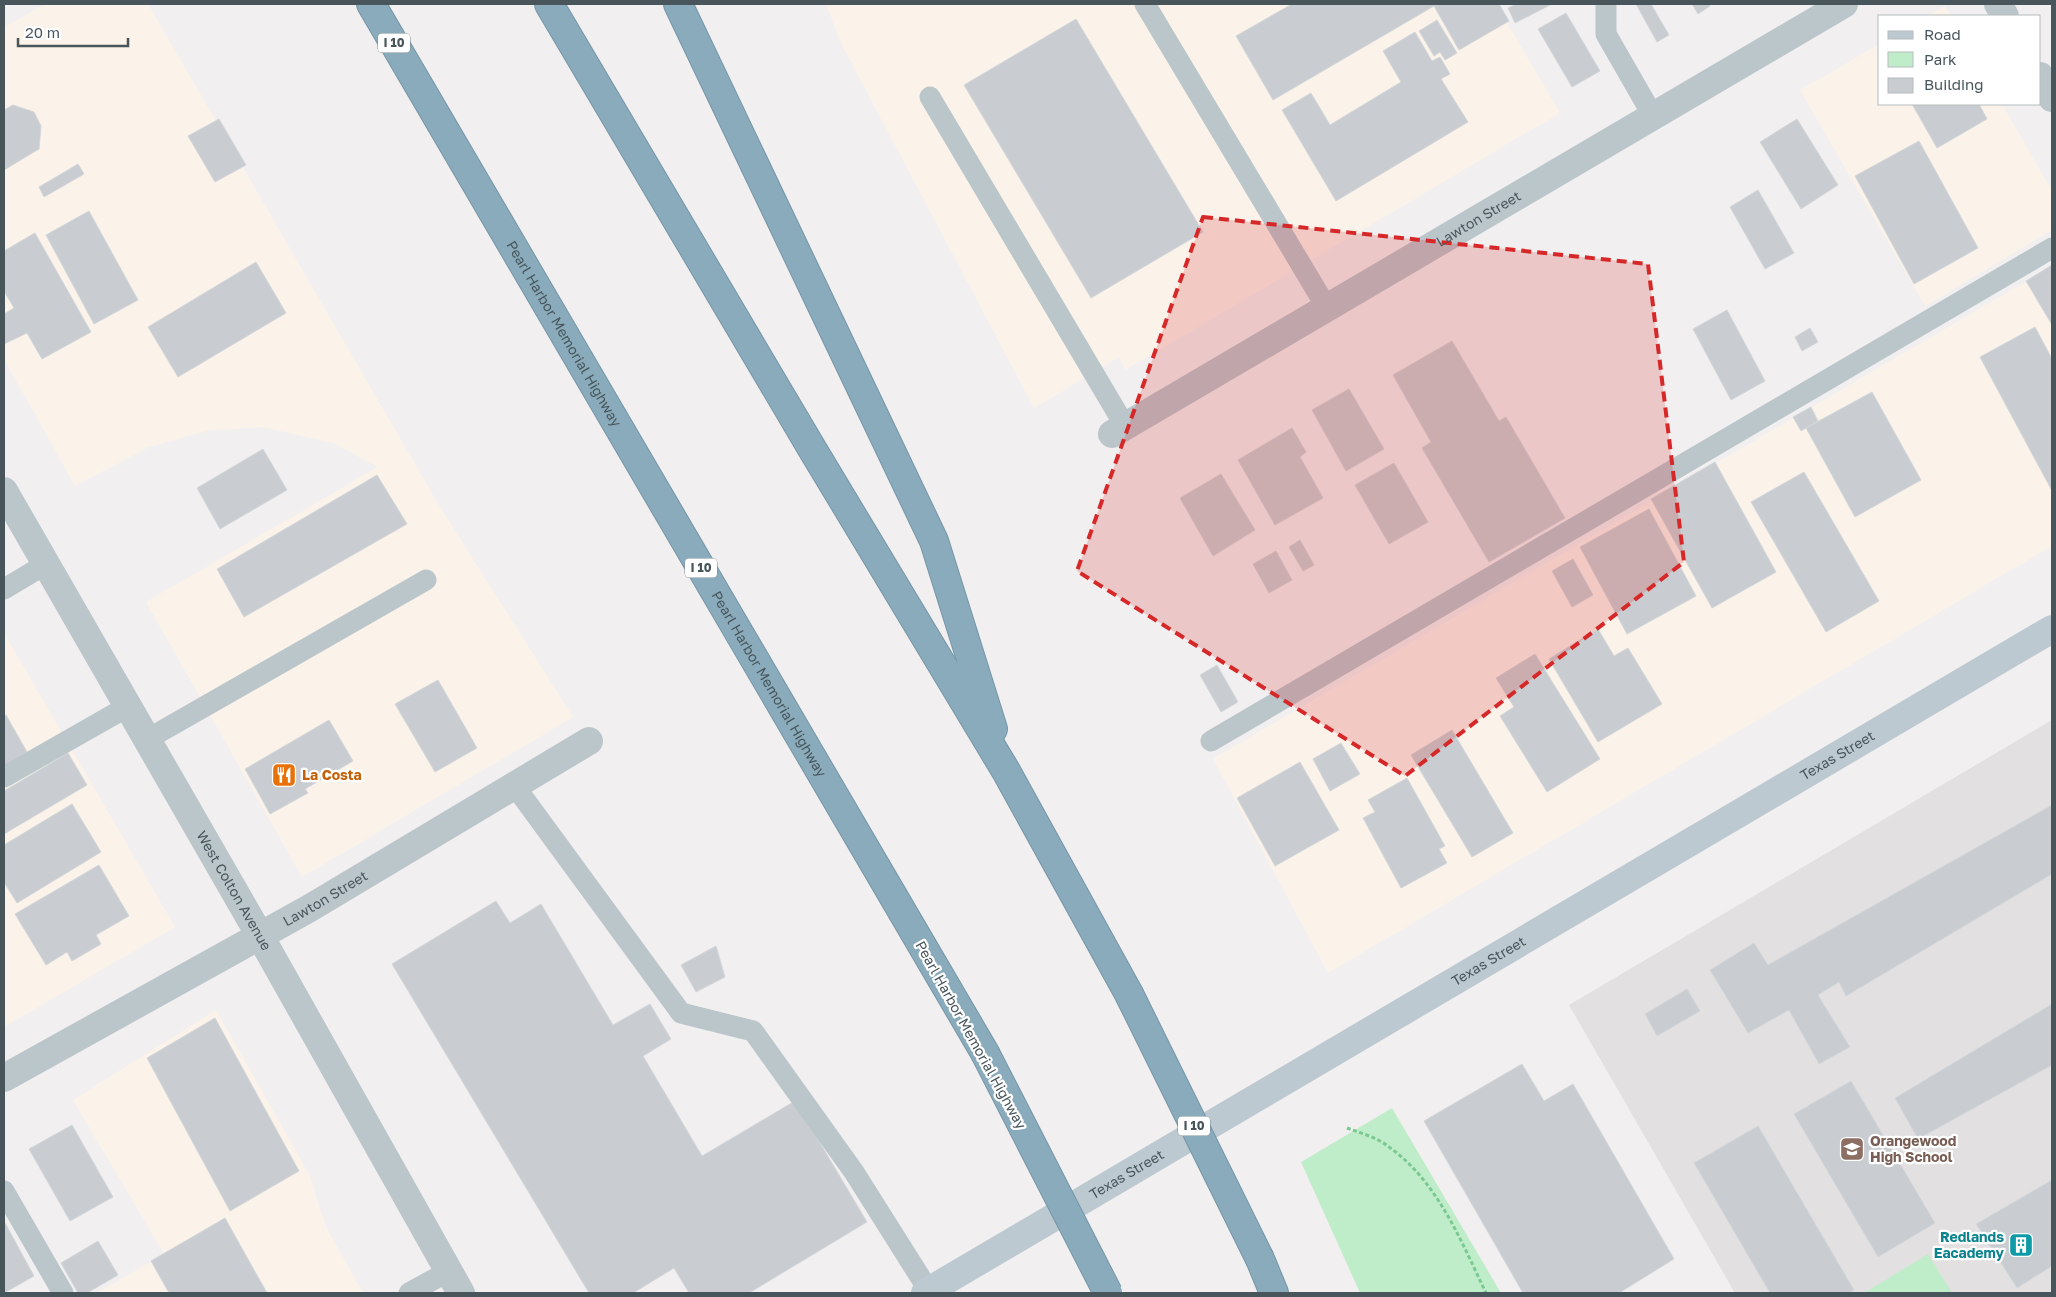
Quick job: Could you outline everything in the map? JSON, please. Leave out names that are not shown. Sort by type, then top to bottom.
[{"type":"highway","name":"Pearl Harbor Memorial Highway","points":[[371,4],[985,1054],[1108,1293]]},
{"type":"highway","name":"I 10","points":[[549,4],[811,447],[1006,771],[1128,994],[1260,1258],[1274,1293]]},
{"type":"highway","points":[[678,4],[934,541],[1006,771]]},
{"type":"main road","name":"Texas Street","points":[[927,1292],[2052,629]]},
{"type":"street","name":"Lawton Street","points":[[1118,430],[1844,4]]},
{"type":"street","points":[[1998,4],[2004,15]]},
{"type":"street","points":[[2041,78],[2052,98]]},
{"type":"street","name":"West Colton Avenue","points":[[4,491],[127,708],[259,934],[455,1282]]},
{"type":"street","name":"Lawton Street","points":[[4,1078],[314,905],[589,741]]},
{"type":"lane","points":[[1145,4],[1327,308]]},
{"type":"lane","points":[[1606,4],[1606,34],[1653,116]]},
{"type":"lane","points":[[930,97],[1118,430]]},
{"type":"lane","points":[[1210,741],[2052,248]]},
{"type":"lane","points":[[4,589],[46,564]]},
{"type":"lane","points":[[146,740],[426,580]]},
{"type":"lane","points":[[4,777],[127,708]]},
{"type":"lane","points":[[514,785],[681,1013],[753,1031],[854,1172],[927,1292]]},
{"type":"lane","points":[[4,1191],[63,1293]]},
{"type":"lane","points":[[409,1293],[455,1282]]},
{"type":"path","points":[[1347,1128],[1389,1146],[1423,1178],[1454,1227],[1486,1293]]},
{"type":"highlighted area","points":[[1203,217],[1648,264],[1684,562],[1405,776],[1077,571]]},
{"type":"shaded area","points":[[45,4],[148,4],[440,507],[573,717],[302,877],[146,602],[378,467],[333,443],[262,427],[206,431],[149,447],[75,486],[4,359],[4,27]]},
{"type":"shaded area","points":[[826,4],[1496,4],[1560,113],[1125,370],[1119,357],[1034,408],[842,45]]},
{"type":"shaded area","points":[[1945,6],[1950,15],[1929,15]]},
{"type":"shaded area","points":[[1878,45],[1878,105],[2003,105],[2052,191],[2052,230],[1925,306],[1800,90]]},
{"type":"shaded area","points":[[2052,266],[2052,546],[1328,973],[1213,759]]},
{"type":"shaded area","points":[[4,633],[175,927],[4,1027]]},
{"type":"shaded area","name":"Orangewood High School","points":[[2052,720],[2052,1293],[1735,1293],[1569,1005]]},
{"type":"shaded area","points":[[216,1010],[309,1174],[326,1227],[363,1293],[97,1293],[164,1254],[73,1100]]},
{"type":"green space","points":[[1392,1108],[1501,1293],[1360,1293],[1301,1162]]},
{"type":"green space","points":[[1928,1254],[1952,1293],[1864,1293]]},
{"type":"building","points":[[1292,4],[1499,4],[1509,21],[1459,50],[1434,6],[1273,100],[1236,36]]},
{"type":"building","points":[[1517,4],[1552,4],[1515,23],[1508,8]]},
{"type":"building","points":[[1636,4],[1651,4],[1669,35],[1657,42]]},
{"type":"building","points":[[1692,4],[1709,4],[1710,6],[1698,14]]},
{"type":"building","points":[[1566,13],[1600,71],[1572,87],[1538,29]]},
{"type":"building","points":[[1076,19],[1203,232],[1091,298],[964,85]]},
{"type":"building","points":[[1437,20],[1457,53],[1445,60],[1440,52],[1434,56],[1419,31]]},
{"type":"building","points":[[1415,32],[1432,61],[1440,57],[1450,74],[1441,79],[1468,122],[1336,201],[1282,110],[1311,93],[1330,125],[1401,82],[1383,51]]},
{"type":"building","points":[[13,105],[34,112],[41,126],[39,149],[4,170],[4,110]]},
{"type":"building","points":[[1913,105],[1980,105],[1987,119],[1937,148]]},
{"type":"building","points":[[219,119],[246,165],[215,182],[188,136]]},
{"type":"building","points":[[1797,119],[1838,185],[1801,209],[1760,142]]},
{"type":"building","points":[[1919,141],[1978,248],[1914,284],[1855,176]]},
{"type":"building","points":[[78,164],[84,174],[44,197],[39,187]]},
{"type":"building","points":[[1758,190],[1794,253],[1765,269],[1730,207]]},
{"type":"building","points":[[89,211],[138,300],[94,324],[46,235]]},
{"type":"building","points":[[35,233],[91,332],[42,359],[27,333],[4,344],[4,314],[14,308],[4,291],[4,251]]},
{"type":"building","points":[[256,262],[286,313],[178,377],[148,327]]},
{"type":"building","points":[[2052,265],[2052,325],[2026,281]]},
{"type":"building","points":[[1727,310],[1765,381],[1731,400],[1693,329]]},
{"type":"building","points":[[2035,327],[2052,359],[2051,489],[1980,357]]},
{"type":"building","points":[[1810,328],[1818,342],[1802,351],[1795,337]]},
{"type":"building","points":[[1452,341],[1499,421],[1506,417],[1565,518],[1489,562],[1422,448],[1431,442],[1393,375]]},
{"type":"building","points":[[1349,389],[1384,449],[1346,471],[1312,410]]},
{"type":"building","points":[[1872,392],[1921,480],[1855,517],[1806,428]]},
{"type":"building","points":[[1811,407],[1818,421],[1801,431],[1793,417]]},
{"type":"building","points":[[1292,428],[1306,452],[1300,457],[1323,498],[1275,525],[1238,460]]},
{"type":"building","points":[[263,449],[287,490],[220,529],[197,488]]},
{"type":"building","points":[[1715,462],[1776,572],[1712,608],[1651,499]]},
{"type":"building","points":[[1394,463],[1428,522],[1389,544],[1355,485]]},
{"type":"building","points":[[1804,472],[1879,601],[1826,632],[1751,502]]},
{"type":"building","points":[[1221,474],[1255,530],[1213,556],[1180,498]]},
{"type":"building","points":[[377,475],[407,524],[244,617],[217,569]]},
{"type":"building","points":[[1649,509],[1696,596],[1627,634],[1580,547]]},
{"type":"building","points":[[1300,540],[1314,565],[1303,571],[1289,547]]},
{"type":"building","points":[[1276,551],[1292,580],[1269,593],[1253,564]]},
{"type":"building","points":[[1573,559],[1593,595],[1572,607],[1552,571]]},
{"type":"building","points":[[1598,629],[1614,656],[1628,648],[1662,704],[1598,742],[1549,659]]},
{"type":"building","points":[[1535,654],[1600,759],[1547,792],[1500,716],[1514,707],[1496,678]]},
{"type":"building","points":[[1217,665],[1238,702],[1221,712],[1200,675]]},
{"type":"building","points":[[438,680],[477,748],[435,772],[395,704]]},
{"type":"building","points":[[6,715],[27,752],[4,766],[4,716]]},
{"type":"building","points":[[329,720],[353,761],[305,789],[308,793],[270,814],[245,769]]},
{"type":"building","points":[[1452,730],[1513,833],[1472,857],[1411,755]]},
{"type":"building","points":[[1341,743],[1360,774],[1330,791],[1313,759]]},
{"type":"building","points":[[68,753],[87,785],[4,834],[4,791]]},
{"type":"building","points":[[1300,762],[1339,830],[1275,866],[1237,798]]},
{"type":"building","points":[[1407,778],[1445,846],[1439,849],[1447,863],[1401,888],[1363,818],[1375,812],[1368,800]]},
{"type":"building","points":[[72,804],[101,852],[17,903],[4,882],[4,845]]},
{"type":"building","points":[[2052,805],[2052,874],[1846,996],[1839,982],[1818,995],[1850,1047],[1819,1064],[1789,1010],[1748,1033],[1710,970],[1754,943],[1768,965]]},
{"type":"building","points":[[99,865],[129,916],[96,935],[101,944],[72,961],[67,952],[46,965],[15,914]]},
{"type":"building","points":[[496,901],[510,923],[541,904],[613,1025],[650,1004],[671,1039],[643,1056],[702,1156],[795,1101],[867,1222],[749,1293],[689,1293],[674,1268],[633,1293],[589,1293],[392,964]]},
{"type":"building","points":[[716,946],[725,977],[696,992],[681,965]]},
{"type":"building","points":[[1687,989],[1700,1011],[1657,1036],[1645,1014]]},
{"type":"building","points":[[2052,1004],[2052,1065],[1918,1139],[1895,1098]]},
{"type":"building","points":[[215,1018],[299,1171],[230,1211],[147,1058]]},
{"type":"building","points":[[1522,1064],[1544,1101],[1573,1084],[1674,1259],[1619,1293],[1523,1293],[1424,1121]]},
{"type":"building","points":[[1851,1081],[1935,1223],[1878,1257],[1794,1114]]},
{"type":"building","points":[[72,1125],[113,1197],[70,1221],[29,1149]]},
{"type":"building","points":[[1758,1126],[1854,1290],[1849,1293],[1770,1293],[1694,1163]]},
{"type":"building","name":"Redlands Eacademy","points":[[2052,1180],[2052,1266],[2017,1288],[1976,1224]]},
{"type":"building","points":[[225,1218],[267,1293],[169,1293],[151,1261]]},
{"type":"building","points":[[4,1221],[34,1276],[4,1293]]},
{"type":"building","points":[[98,1241],[118,1275],[87,1293],[78,1293],[61,1263]]},
{"type":"place","name":"La Costa","points":[[284,775]]},
{"type":"place","name":"Orangewood High School","points":[[1852,1149]]},
{"type":"place","name":"Redlands Eacademy","points":[[2021,1245]]}]
